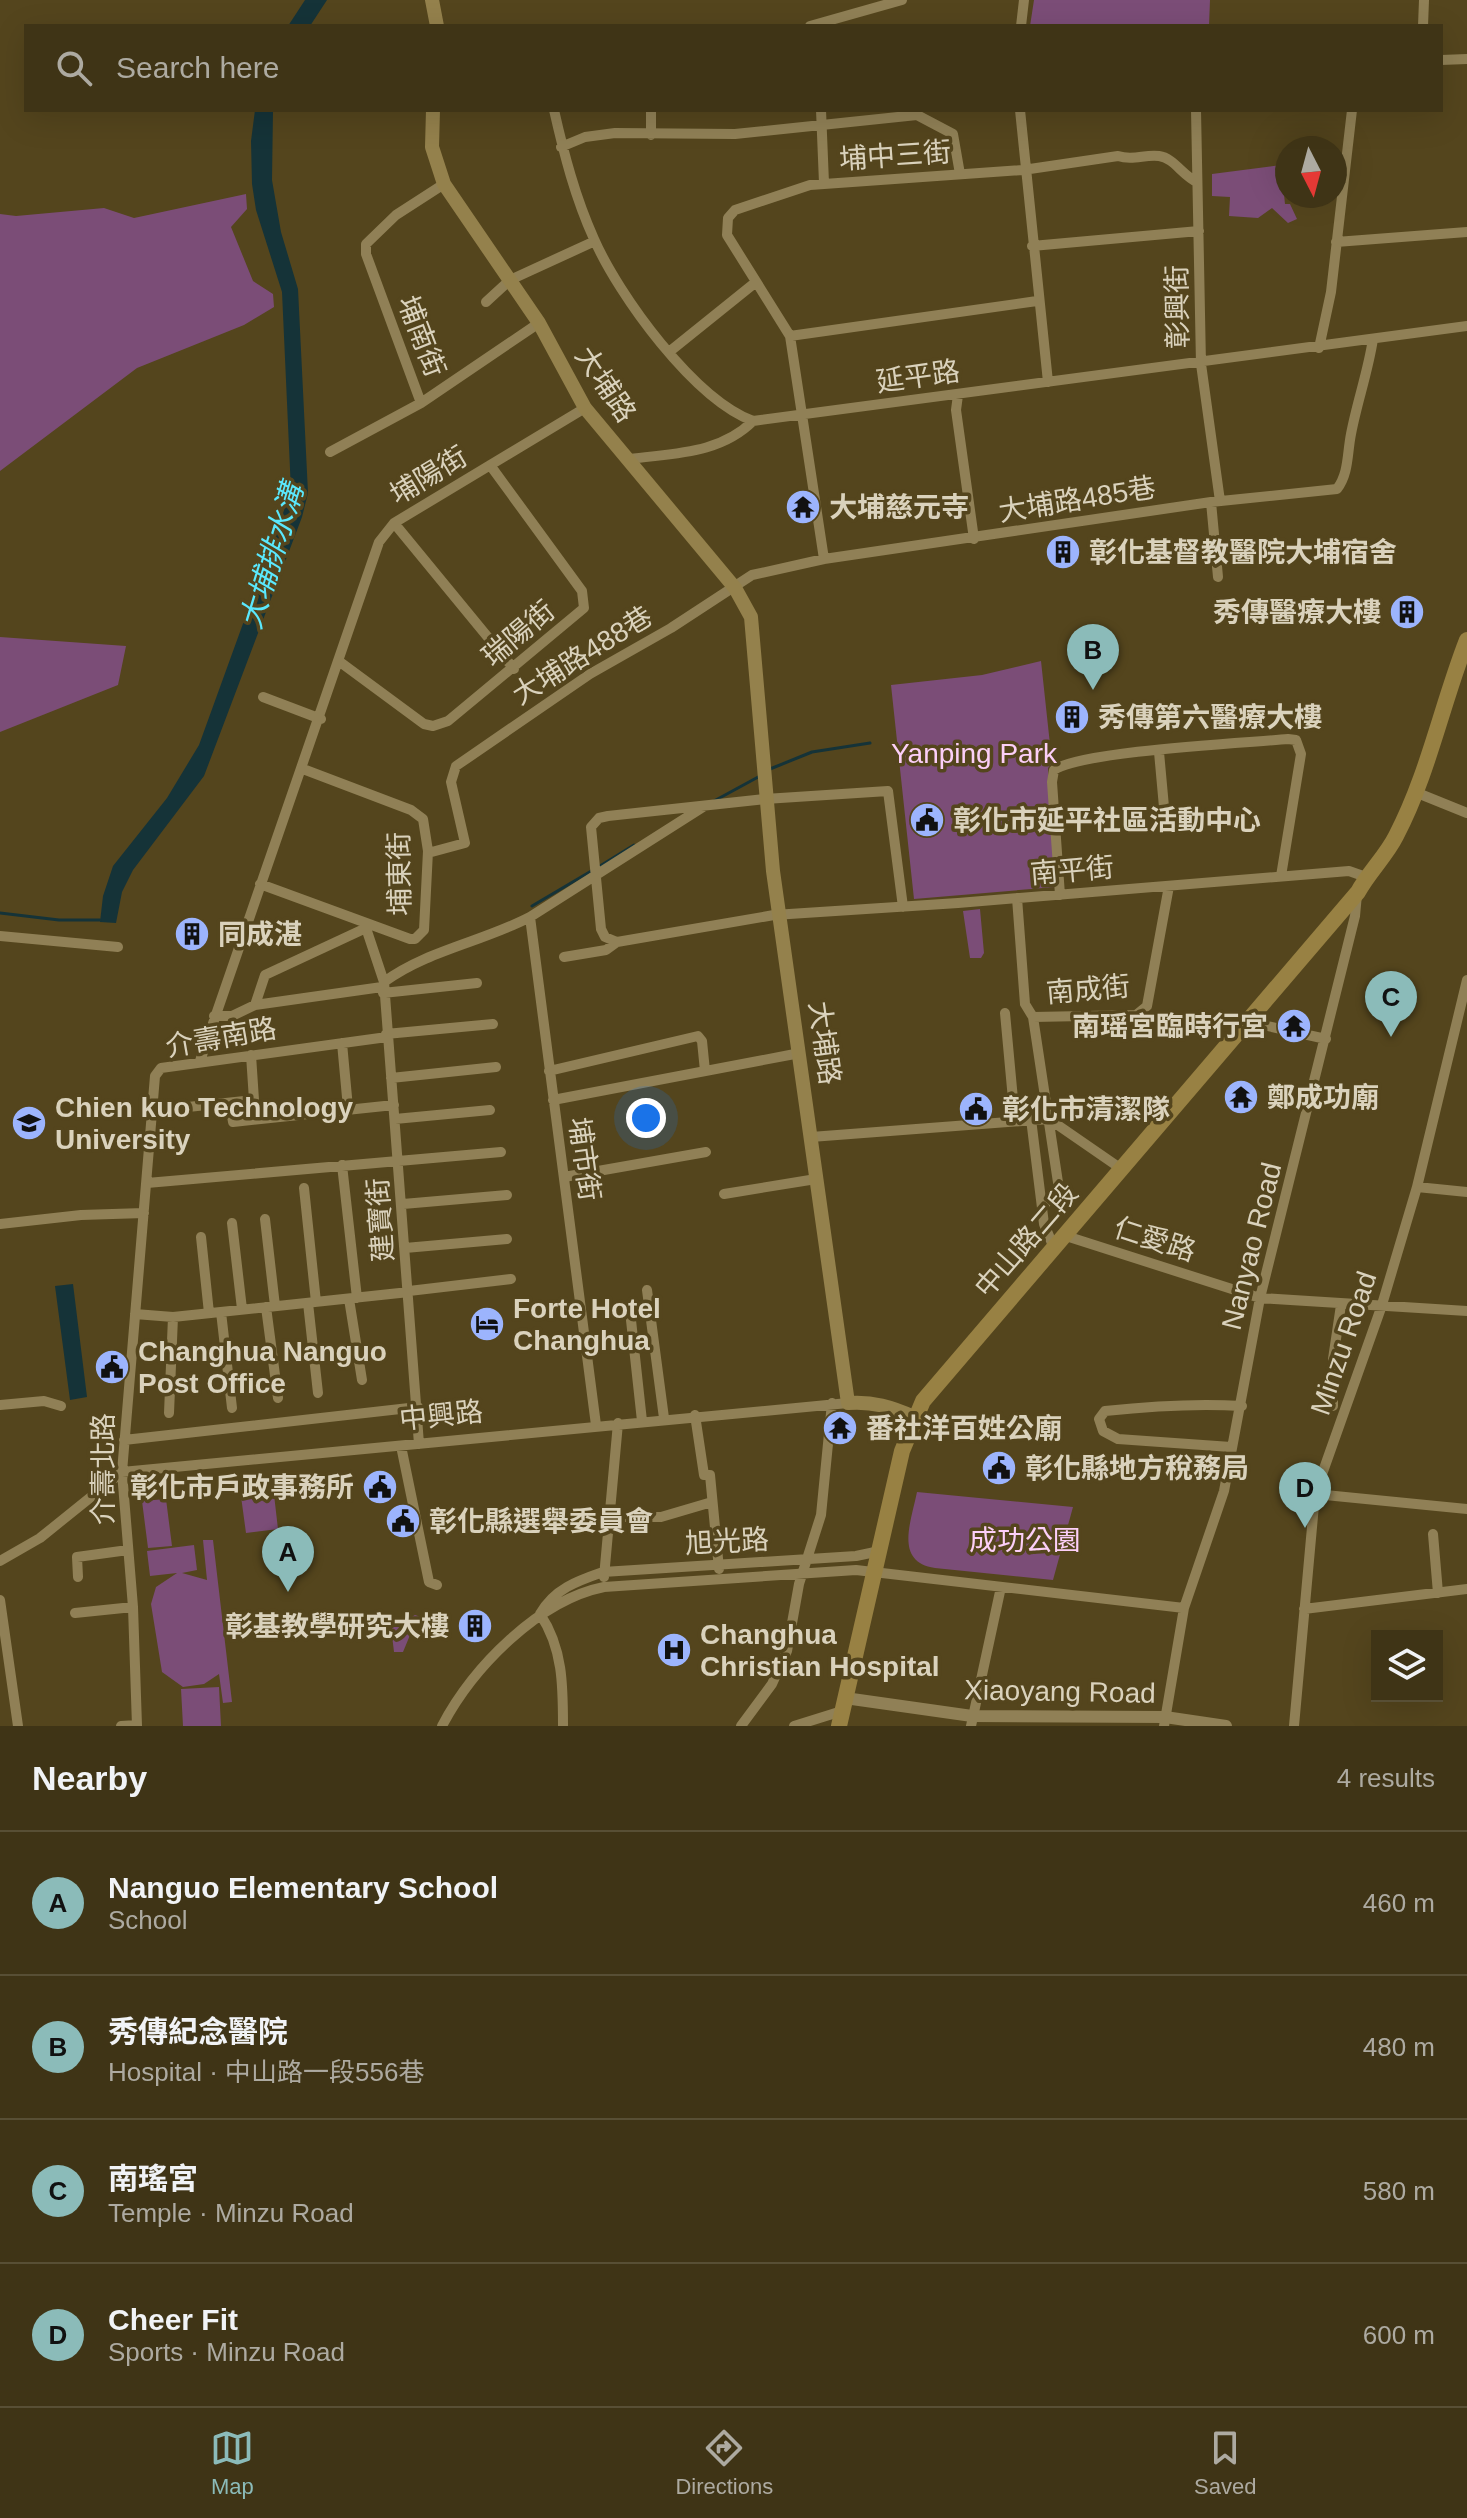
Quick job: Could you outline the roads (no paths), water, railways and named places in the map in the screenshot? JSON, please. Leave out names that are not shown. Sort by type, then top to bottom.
[{"type":"main road","points":[[432,0],[437,24]]},
{"type":"main road","name":"大埔路","points":[[433,112],[432,147],[444,184],[539,323],[585,408],[735,588],[751,617],[765,799],[811,1137],[840,1403]]},
{"type":"main road","name":"中山路二段","points":[[842,1711],[880,1544],[914,1417],[923,1401],[1362,885],[1394,840],[1415,792],[1467,640]]},
{"type":"main road","name":"中興路","points":[[840,1403],[866,1402],[893,1407],[914,1417]]},
{"type":"street","points":[[819,24],[902,0]]},
{"type":"street","points":[[1021,24],[1024,0]]},
{"type":"street","points":[[1423,24],[1424,0]]},
{"type":"street","points":[[1443,60],[1467,59]]},
{"type":"street","points":[[554,112],[561,147],[595,241],[669,352],[724,407],[753,421],[741,432],[712,448],[630,459]]},
{"type":"street","points":[[651,112],[651,135]]},
{"type":"street","points":[[821,112],[824,183]]},
{"type":"street","points":[[1020,112],[1023,170],[1048,382]]},
{"type":"street","name":"彰興街","points":[[1196,112],[1201,364],[1215,502],[1218,577]]},
{"type":"street","points":[[1319,348],[1331,292],[1352,112]]},
{"type":"street","points":[[561,147],[585,137],[615,133],[735,134],[909,113],[953,134],[960,174]]},
{"type":"street","name":"埔中三街","points":[[790,336],[727,235],[728,218],[735,210],[824,183],[1023,170],[1118,156],[1128,159],[1157,155],[1170,160],[1181,175],[1197,182]]},
{"type":"street","name":"埔南街","points":[[444,184],[396,215],[366,244],[366,254],[421,403],[539,323]]},
{"type":"street","points":[[1032,246],[1199,231]]},
{"type":"street","points":[[1336,242],[1467,232]]},
{"type":"street","points":[[486,302],[510,280],[595,241]]},
{"type":"street","points":[[669,352],[756,282]]},
{"type":"street","points":[[824,559],[805,416],[790,336],[1037,301]]},
{"type":"street","name":"延平路","points":[[753,421],[1201,364],[1467,326]]},
{"type":"street","name":"大埔路485巷","points":[[735,588],[752,575],[824,559],[1215,502],[1337,489],[1345,478],[1351,431],[1367,375],[1373,339]]},
{"type":"street","points":[[958,395],[956,410],[974,539]]},
{"type":"street","points":[[330,452],[421,403]]},
{"type":"street","name":"埔陽街","points":[[200,1061],[232,963],[321,719],[379,542],[394,523],[585,408]]},
{"type":"street","name":"瑞陽街","points":[[340,662],[424,724],[433,726],[448,721],[584,608],[584,599],[490,465]]},
{"type":"street","points":[[394,523],[514,669]]},
{"type":"street","name":"大埔路488巷","points":[[428,853],[465,843],[451,782],[456,766],[590,674],[735,588]]},
{"type":"street","points":[[263,697],[321,719]]},
{"type":"street","points":[[1060,895],[1052,782],[1054,770],[1062,764],[1296,740],[1301,754],[1281,876]]},
{"type":"street","points":[[1159,752],[1164,807]]},
{"type":"street","name":"埔東街","points":[[260,884],[415,939],[425,922],[427,829],[418,815],[303,769]]},
{"type":"street","points":[[617,942],[605,937],[601,929],[590,835],[599,818],[765,799],[888,791],[903,907]]},
{"type":"street","points":[[1415,792],[1467,813]]},
{"type":"street","points":[[383,987],[442,949],[503,931],[530,917],[706,805]]},
{"type":"street","name":"南平街","points":[[564,957],[606,950],[617,942],[781,914],[1349,871],[1362,885]]},
{"type":"street","name":"Nanyao Road","points":[[1164,1722],[1184,1608],[1224,1491],[1260,1298],[1362,885]]},
{"type":"street","name":"南成街","points":[[1017,898],[1025,1004],[1033,1017],[1136,1015],[1147,1006],[1169,886]]},
{"type":"street","points":[[530,917],[553,1100]]},
{"type":"street","name":"建寶街","points":[[255,1005],[265,975],[364,927],[383,987],[403,1204],[419,1444]]},
{"type":"street","points":[[0,936],[118,947]]},
{"type":"street","name":"Minzu Road","points":[[1294,1726],[1315,1494],[1381,1308],[1417,1187],[1461,1037],[1467,980]]},
{"type":"street","points":[[214,1016],[232,1016],[255,1005],[383,987],[477,983]]},
{"type":"street","points":[[1005,1013],[1015,1121]]},
{"type":"street","points":[[1033,1017],[1059,1189],[1042,1207]]},
{"type":"street","points":[[1245,1021],[1326,1039]]},
{"type":"street","name":"介壽南路","points":[[144,1213],[150,1111],[155,1076],[161,1068],[493,1024]]},
{"type":"street","points":[[549,1071],[698,1036],[702,1041],[705,1071]]},
{"type":"street","points":[[342,1043],[348,1108]]},
{"type":"street","name":"埔市街","points":[[596,1425],[553,1100],[800,1053]]},
{"type":"street","points":[[150,1111],[230,1105],[254,1100],[251,1055]]},
{"type":"street","points":[[391,1078],[496,1067]]},
{"type":"street","points":[[230,1105],[233,1122],[394,1105]]},
{"type":"street","points":[[395,1119],[490,1110]]},
{"type":"street","points":[[1031,1119],[1042,1207],[1060,1242]]},
{"type":"street","points":[[811,1137],[1049,1119],[1120,1168]]},
{"type":"street","points":[[147,1183],[501,1152]]},
{"type":"street","points":[[564,1177],[706,1152]]},
{"type":"street","points":[[342,1165],[362,1380]]},
{"type":"street","points":[[724,1194],[816,1179]]},
{"type":"street","points":[[1417,1187],[1467,1192]]},
{"type":"street","points":[[304,1188],[318,1393]]},
{"type":"street","points":[[403,1204],[507,1195]]},
{"type":"street","points":[[0,1224],[81,1215],[144,1213]]},
{"type":"street","name":"介壽北路","points":[[137,1726],[133,1607],[122,1472],[144,1213]]},
{"type":"street","points":[[265,1219],[278,1398]]},
{"type":"street","points":[[232,1223],[242,1309]]},
{"type":"street","points":[[201,1237],[232,1408]]},
{"type":"street","points":[[405,1248],[507,1239]]},
{"type":"street","name":"仁愛路","points":[[1060,1242],[1260,1298],[1467,1311]]},
{"type":"street","points":[[135,1314],[173,1317],[511,1279]]},
{"type":"street","points":[[647,1290],[664,1418]]},
{"type":"street","points":[[1333,1406],[1333,1359],[1341,1305]]},
{"type":"street","points":[[630,1311],[642,1421]]},
{"type":"street","points":[[169,1413],[173,1317]]},
{"type":"street","points":[[0,1396],[0,1405],[44,1401],[61,1406]]},
{"type":"street","points":[[741,1726],[772,1684],[787,1651],[802,1574],[823,1508],[840,1403]]},
{"type":"street","name":"中興路","points":[[122,1472],[840,1403]]},
{"type":"street","points":[[1231,1447],[1118,1439],[1103,1431],[1099,1425],[1105,1411],[1202,1404],[1242,1406]]},
{"type":"street","points":[[124,1440],[418,1407]]},
{"type":"street","points":[[695,1415],[704,1475],[710,1475],[720,1579]]},
{"type":"street","points":[[604,1587],[618,1423]]},
{"type":"street","points":[[401,1446],[429,1582],[437,1585]]},
{"type":"street","points":[[0,1561],[40,1538],[122,1472]]},
{"type":"street","points":[[1315,1494],[1467,1509]]},
{"type":"street","points":[[610,1517],[661,1517],[712,1502]]},
{"type":"street","points":[[1433,1534],[1438,1593]]},
{"type":"street","name":"旭光路","points":[[442,1726],[478,1673],[540,1614],[548,1600],[574,1582],[603,1572],[866,1555],[880,1544]]},
{"type":"street","points":[[78,1577],[77,1557],[128,1550]]},
{"type":"street","name":"旭光路","points":[[540,1614],[555,1610],[578,1592],[604,1587],[856,1570],[1184,1608]]},
{"type":"street","points":[[972,1721],[1001,1587]]},
{"type":"street","points":[[1304,1609],[1467,1589]]},
{"type":"street","points":[[0,1600],[18,1726]]},
{"type":"street","points":[[75,1613],[133,1607]]},
{"type":"street","points":[[540,1614],[559,1659],[563,1726]]},
{"type":"street","points":[[794,1726],[842,1711]]},
{"type":"street","name":"Xiaoyang Road","points":[[842,1711],[972,1721],[1164,1722],[1226,1726]]},
{"type":"street","points":[[121,1726],[137,1726]]},
{"type":"water","points":[[305,0],[327,0],[311,24],[289,24]]},
{"type":"water","name":"大埔排水溝","points":[[255,112],[273,112],[272,180],[281,232],[298,289],[308,493],[302,517],[204,776],[133,870],[122,892],[116,923],[100,922],[103,896],[113,866],[167,798],[199,745],[291,491],[282,292],[256,210],[251,141]]},
{"type":"water","points":[[73,1284],[87,1397],[70,1400],[55,1286]]},
{"type":"waterway","points":[[770,769],[812,752],[870,743]]},
{"type":"waterway","points":[[714,801],[760,776]]},
{"type":"waterway","points":[[600,866],[634,845]]},
{"type":"waterway","points":[[532,906],[593,870]]},
{"type":"waterway","points":[[0,913],[59,920],[100,920]]},
{"type":"place","name":"大埔慈元寺","points":[[803,507]]},
{"type":"place","name":"彰化基督教醫院大埔宿舍","points":[[1063,552]]},
{"type":"place","name":"秀傳醫療大樓","points":[[1407,612]]},
{"type":"place","name":"秀傳紀念醫院","points":[[1093,690]]},
{"type":"place","name":"秀傳第六醫療大樓","points":[[1072,717]]},
{"type":"place","name":"彰化市延平社區活動中心","points":[[927,820]]},
{"type":"place","name":"同成湛","points":[[192,934]]},
{"type":"place","name":"南瑶宮臨時行宮","points":[[1294,1026]]},
{"type":"place","name":"南瑤宮","points":[[1391,1037]]},
{"type":"place","name":"鄭成功廟","points":[[1241,1097]]},
{"type":"place","name":"彰化市清潔隊","points":[[976,1109]]},
{"type":"place","name":"Chien kuo Technology University","points":[[29,1123]]},
{"type":"place","name":"Forte Hotel Changhua","points":[[487,1324]]},
{"type":"place","name":"Changhua Nanguo Post Office","points":[[112,1367]]},
{"type":"place","name":"番社洋百姓公廟","points":[[840,1428]]},
{"type":"place","name":"彰化縣地方稅務局","points":[[999,1468]]},
{"type":"place","name":"彰化市戶政事務所","points":[[380,1487]]},
{"type":"place","name":"彰化縣選舉委員會","points":[[403,1521]]},
{"type":"place","name":"Cheer Fit","points":[[1305,1528]]},
{"type":"place","name":"Nanguo Elementary School","points":[[288,1592]]},
{"type":"place","name":"彰基教學研究大樓","points":[[475,1626]]},
{"type":"place","name":"Changhua Christian Hospital","points":[[674,1650]]},
{"type":"park label","name":"Yanping Park","points":[[974,753]]},
{"type":"park label","name":"成功公園","points":[[1025,1540]]}]
